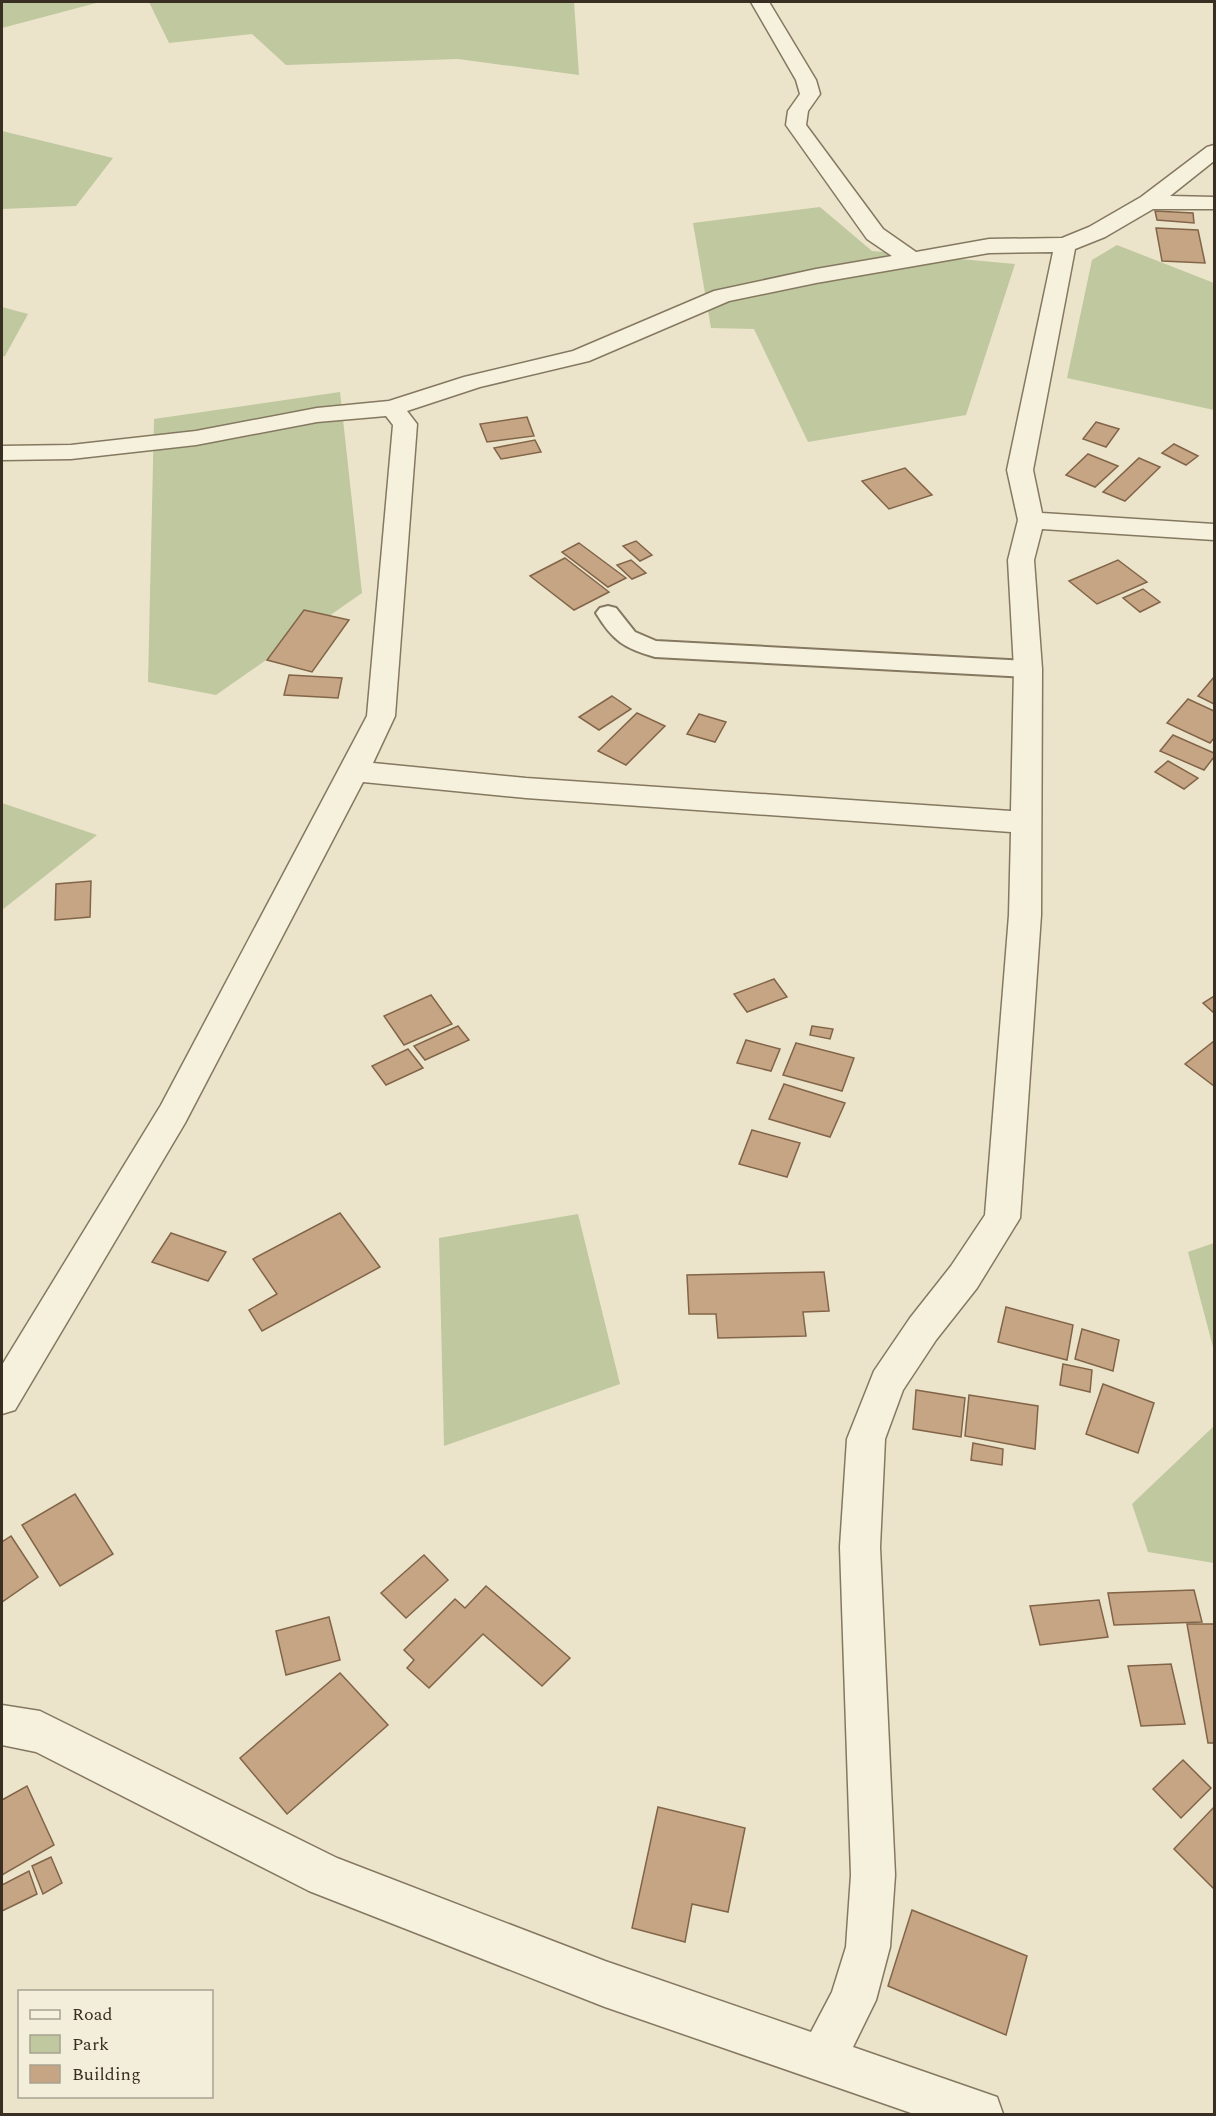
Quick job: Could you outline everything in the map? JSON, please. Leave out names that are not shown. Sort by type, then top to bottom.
[{"type":"street","points":[[760,2],[806,80],[810,94],[798,111],[796,125],[875,234],[911,259]]},
{"type":"street","points":[[2,453],[71,452],[196,438],[317,414],[392,408],[472,382],[581,356],[722,296],[989,246],[1065,244],[1097,232],[1149,202],[1215,151]]},
{"type":"street","points":[[1149,202],[1215,203]]},
{"type":"street","points":[[822,2060],[853,2000],[868,1947],[873,1875],[860,1547],[866,1438],[887,1383],[923,1329],[964,1277],[1002,1218],[1025,915],[1028,669],[1021,560],[1031,520],[1020,470],[1065,244]]},
{"type":"street","points":[[2,1398],[173,1114],[381,716],[405,424],[392,408]]},
{"type":"street","points":[[1031,520],[1215,532]]},
{"type":"street","points":[[354,771],[526,788],[1026,823]]},
{"type":"street","points":[[2,1725],[40,1732],[325,1875],[605,1984],[980,2115]]},
{"type":"lane","points":[[608,613],[617,630],[625,638],[638,645],[655,649],[1028,669]]},
{"type":"green space","points":[[2,2],[100,2],[2,28]]},
{"type":"green space","points":[[149,2],[574,2],[579,75],[458,59],[286,65],[252,34],[169,43]]},
{"type":"green space","points":[[2,131],[113,158],[76,206],[2,209]]},
{"type":"green space","points":[[820,207],[872,251],[1015,264],[966,415],[808,442],[754,329],[711,328],[693,223]]},
{"type":"green space","points":[[1117,245],[1214,283],[1214,410],[1067,378],[1092,260]]},
{"type":"green space","points":[[2,307],[28,314],[5,356],[2,357]]},
{"type":"green space","points":[[340,392],[362,593],[216,695],[148,682],[154,419]]},
{"type":"green space","points":[[2,803],[97,835],[2,910]]},
{"type":"green space","points":[[578,1214],[620,1384],[444,1446],[439,1238]]},
{"type":"green space","points":[[1214,1243],[1214,1351],[1188,1252]]},
{"type":"green space","points":[[1214,1426],[1214,1563],[1148,1552],[1132,1504]]},
{"type":"building","points":[[1155,211],[1193,213],[1194,223],[1157,220]]},
{"type":"building","points":[[1156,228],[1198,230],[1205,263],[1162,261]]},
{"type":"building","points":[[527,417],[534,436],[487,442],[480,424]]},
{"type":"building","points":[[1096,422],[1119,429],[1106,447],[1083,439]]},
{"type":"building","points":[[535,440],[541,452],[501,459],[494,448]]},
{"type":"building","points":[[1174,444],[1198,456],[1186,465],[1162,453]]},
{"type":"building","points":[[1088,454],[1118,466],[1095,487],[1066,475]]},
{"type":"building","points":[[1139,458],[1160,467],[1125,501],[1103,492]]},
{"type":"building","points":[[905,468],[932,495],[889,509],[862,481]]},
{"type":"building","points":[[636,541],[652,555],[640,561],[623,546]]},
{"type":"building","points":[[579,543],[626,578],[608,587],[562,552]]},
{"type":"building","points":[[565,558],[609,592],[574,610],[530,576]]},
{"type":"building","points":[[631,560],[646,573],[632,579],[617,565]]},
{"type":"building","points":[[1118,560],[1147,582],[1097,604],[1069,581]]},
{"type":"building","points":[[1143,589],[1160,602],[1140,612],[1123,598]]},
{"type":"building","points":[[304,610],[349,620],[312,672],[267,660]]},
{"type":"building","points":[[289,675],[342,678],[338,698],[284,695]]},
{"type":"building","points":[[1214,677],[1214,704],[1198,696]]},
{"type":"building","points":[[612,696],[631,709],[599,730],[579,717]]},
{"type":"building","points":[[1188,699],[1214,711],[1214,738],[1210,743],[1167,723]]},
{"type":"building","points":[[637,713],[665,726],[626,765],[598,751]]},
{"type":"building","points":[[699,714],[726,722],[715,742],[687,734]]},
{"type":"building","points":[[1173,735],[1214,753],[1214,757],[1204,770],[1160,751]]},
{"type":"building","points":[[1168,761],[1198,778],[1184,789],[1155,772]]},
{"type":"building","points":[[91,881],[90,917],[55,920],[56,884]]},
{"type":"building","points":[[774,979],[787,997],[747,1012],[734,994]]},
{"type":"building","points":[[431,995],[452,1024],[404,1045],[384,1016]]},
{"type":"building","points":[[1214,996],[1214,1013],[1203,1003]]},
{"type":"building","points":[[458,1026],[469,1040],[425,1060],[414,1046]]},
{"type":"building","points":[[812,1026],[833,1029],[830,1039],[810,1035]]},
{"type":"building","points":[[746,1040],[780,1049],[771,1071],[737,1063]]},
{"type":"building","points":[[1214,1041],[1214,1086],[1185,1064]]},
{"type":"building","points":[[796,1043],[854,1058],[842,1091],[783,1075]]},
{"type":"building","points":[[408,1049],[423,1068],[386,1085],[372,1066]]},
{"type":"building","points":[[784,1084],[845,1103],[830,1137],[769,1119]]},
{"type":"building","points":[[752,1130],[800,1143],[787,1177],[739,1164]]},
{"type":"building","points":[[340,1213],[380,1267],[262,1331],[249,1310],[277,1294],[253,1259]]},
{"type":"building","points":[[171,1233],[226,1252],[208,1281],[152,1262]]},
{"type":"building","points":[[824,1272],[829,1311],[803,1312],[806,1336],[718,1338],[716,1314],[689,1314],[687,1275]]},
{"type":"building","points":[[1006,1307],[1073,1325],[1067,1360],[998,1342]]},
{"type":"building","points":[[1082,1329],[1119,1340],[1113,1371],[1075,1359]]},
{"type":"building","points":[[1063,1364],[1092,1370],[1090,1392],[1060,1385]]},
{"type":"building","points":[[1103,1384],[1154,1403],[1138,1453],[1086,1434]]},
{"type":"building","points":[[916,1390],[965,1398],[961,1437],[913,1429]]},
{"type":"building","points":[[969,1395],[1038,1406],[1035,1449],[965,1436]]},
{"type":"building","points":[[973,1443],[1003,1449],[1002,1465],[971,1460]]},
{"type":"building","points":[[75,1494],[113,1554],[60,1586],[22,1525]]},
{"type":"building","points":[[11,1536],[38,1577],[2,1602],[2,1542]]},
{"type":"building","points":[[424,1555],[448,1580],[406,1618],[381,1593]]},
{"type":"building","points":[[486,1586],[570,1658],[542,1686],[483,1634],[429,1688],[407,1668],[414,1660],[404,1650],[455,1599],[465,1608]]},
{"type":"building","points":[[1194,1590],[1202,1622],[1114,1625],[1108,1593]]},
{"type":"building","points":[[1099,1600],[1108,1637],[1040,1645],[1030,1606]]},
{"type":"building","points":[[329,1617],[340,1660],[286,1675],[276,1631]]},
{"type":"building","points":[[1187,1624],[1214,1624],[1214,1743],[1208,1743]]},
{"type":"building","points":[[1171,1664],[1185,1724],[1141,1726],[1128,1666]]},
{"type":"building","points":[[340,1673],[388,1725],[287,1814],[240,1758]]},
{"type":"building","points":[[1183,1760],[1211,1788],[1181,1818],[1153,1789]]},
{"type":"building","points":[[27,1786],[54,1845],[2,1875],[2,1800]]},
{"type":"building","points":[[658,1807],[745,1828],[728,1912],[692,1904],[685,1942],[632,1928]]},
{"type":"building","points":[[1214,1807],[1214,1889],[1174,1849]]},
{"type":"building","points":[[51,1857],[62,1883],[43,1894],[32,1866]]},
{"type":"building","points":[[29,1871],[37,1894],[2,1911],[2,1885]]},
{"type":"building","points":[[912,1910],[1027,1956],[1006,2035],[888,1986]]}]
